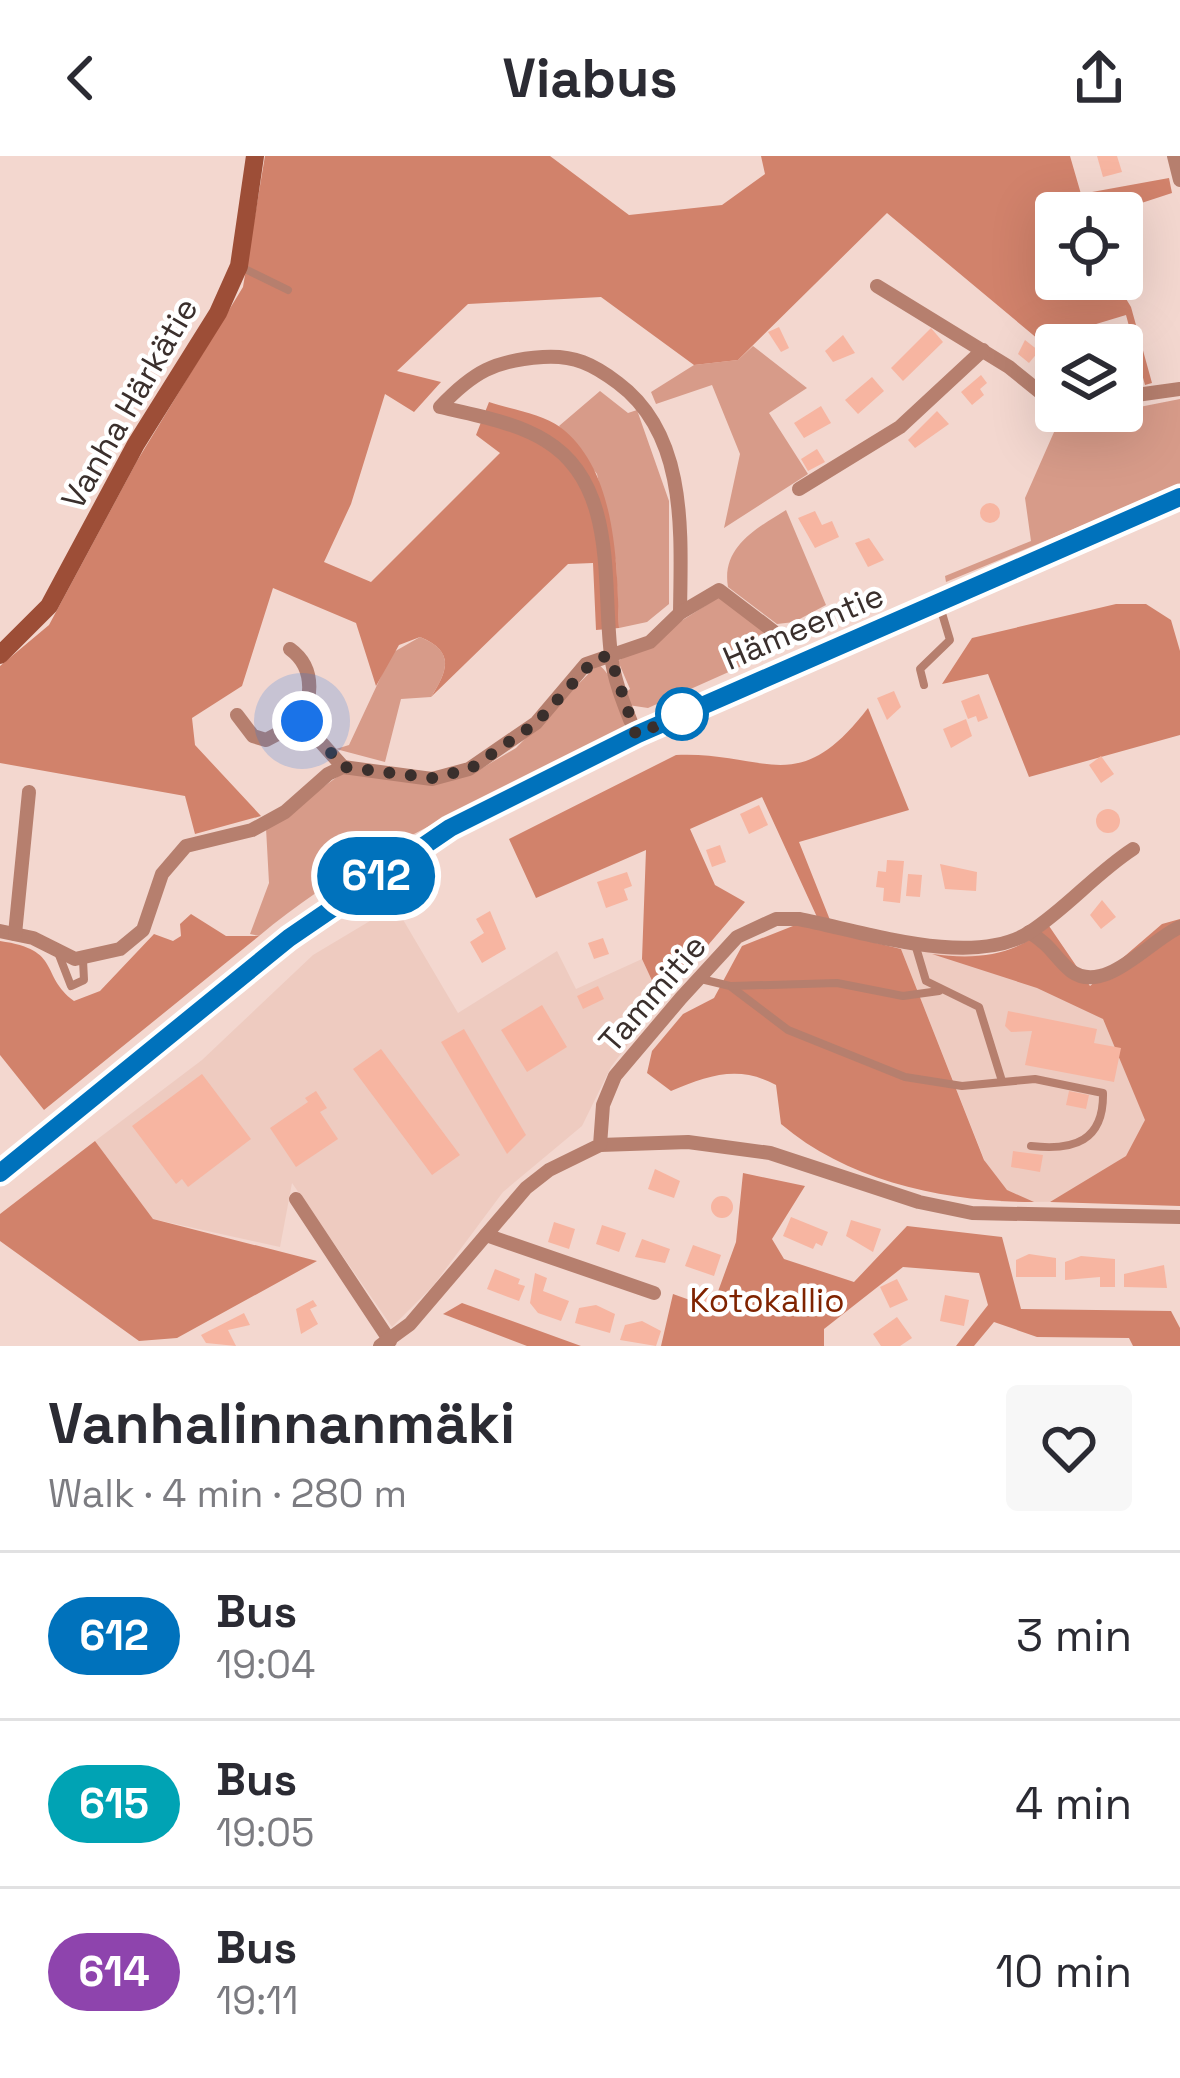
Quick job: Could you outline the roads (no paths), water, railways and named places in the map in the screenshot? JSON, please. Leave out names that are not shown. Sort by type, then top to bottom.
[{"type":"highway","name":"Hämeentie","points":[[0,1173],[231,984],[387,868],[495,803],[636,735],[1180,497]]},
{"type":"street","name":"Vanha Härkätie","points":[[0,655],[49,606],[136,444],[190,363],[239,266],[255,156]]},
{"type":"street","points":[[1174,156],[1180,180]]},
{"type":"street","points":[[877,286],[983,350],[1035,388]]},
{"type":"street","points":[[799,489],[900,427],[983,350]]},
{"type":"street","points":[[636,735],[610,656],[602,528],[566,456],[530,432],[440,407],[481,368],[501,359],[567,355],[595,365],[646,405],[665,444],[674,484],[680,613]]},
{"type":"street","points":[[1143,395],[1180,389]]},
{"type":"street","points":[[29,792],[7,932],[59,955],[83,960],[134,941],[153,913],[162,874],[186,846],[252,830],[285,812],[328,774],[344,767],[432,778],[470,769],[536,723],[586,664],[650,642],[680,613],[719,590],[773,631]]},
{"type":"street","points":[[237,715],[253,736],[266,740],[302,721],[310,694],[307,667],[290,649]]},
{"type":"street","points":[[302,721],[344,767]]},
{"type":"street","name":"Tammitie","points":[[600,1145],[604,1105],[615,1076],[737,937],[776,919],[914,943],[1000,944],[1029,932],[1133,849]]},
{"type":"street","points":[[1029,932],[1054,946],[1072,971],[1094,979],[1117,970],[1154,939],[1180,927]]},
{"type":"street","points":[[296,1199],[385,1343],[549,1170],[600,1145],[668,1142],[750,1149],[809,1161],[919,1202],[972,1213],[1180,1217]]},
{"type":"street","points":[[486,1235],[654,1293]]},
{"type":"lane","points":[[239,266],[288,290]]},
{"type":"lane","points":[[924,685],[920,669],[950,640],[938,603]]},
{"type":"lane","points":[[914,943],[926,981],[979,1007],[1002,1081]]},
{"type":"lane","points":[[59,955],[71,986],[84,980],[83,960]]},
{"type":"lane","points":[[699,978],[730,986],[837,983],[903,996],[939,991]]},
{"type":"lane","points":[[730,986],[788,1030],[883,1070],[962,1086],[1035,1078],[1102,1093],[1103,1115],[1095,1133],[1060,1150],[1031,1147]]},
{"type":"park label","name":"Kotokallio","points":[[767,1300]]}]
